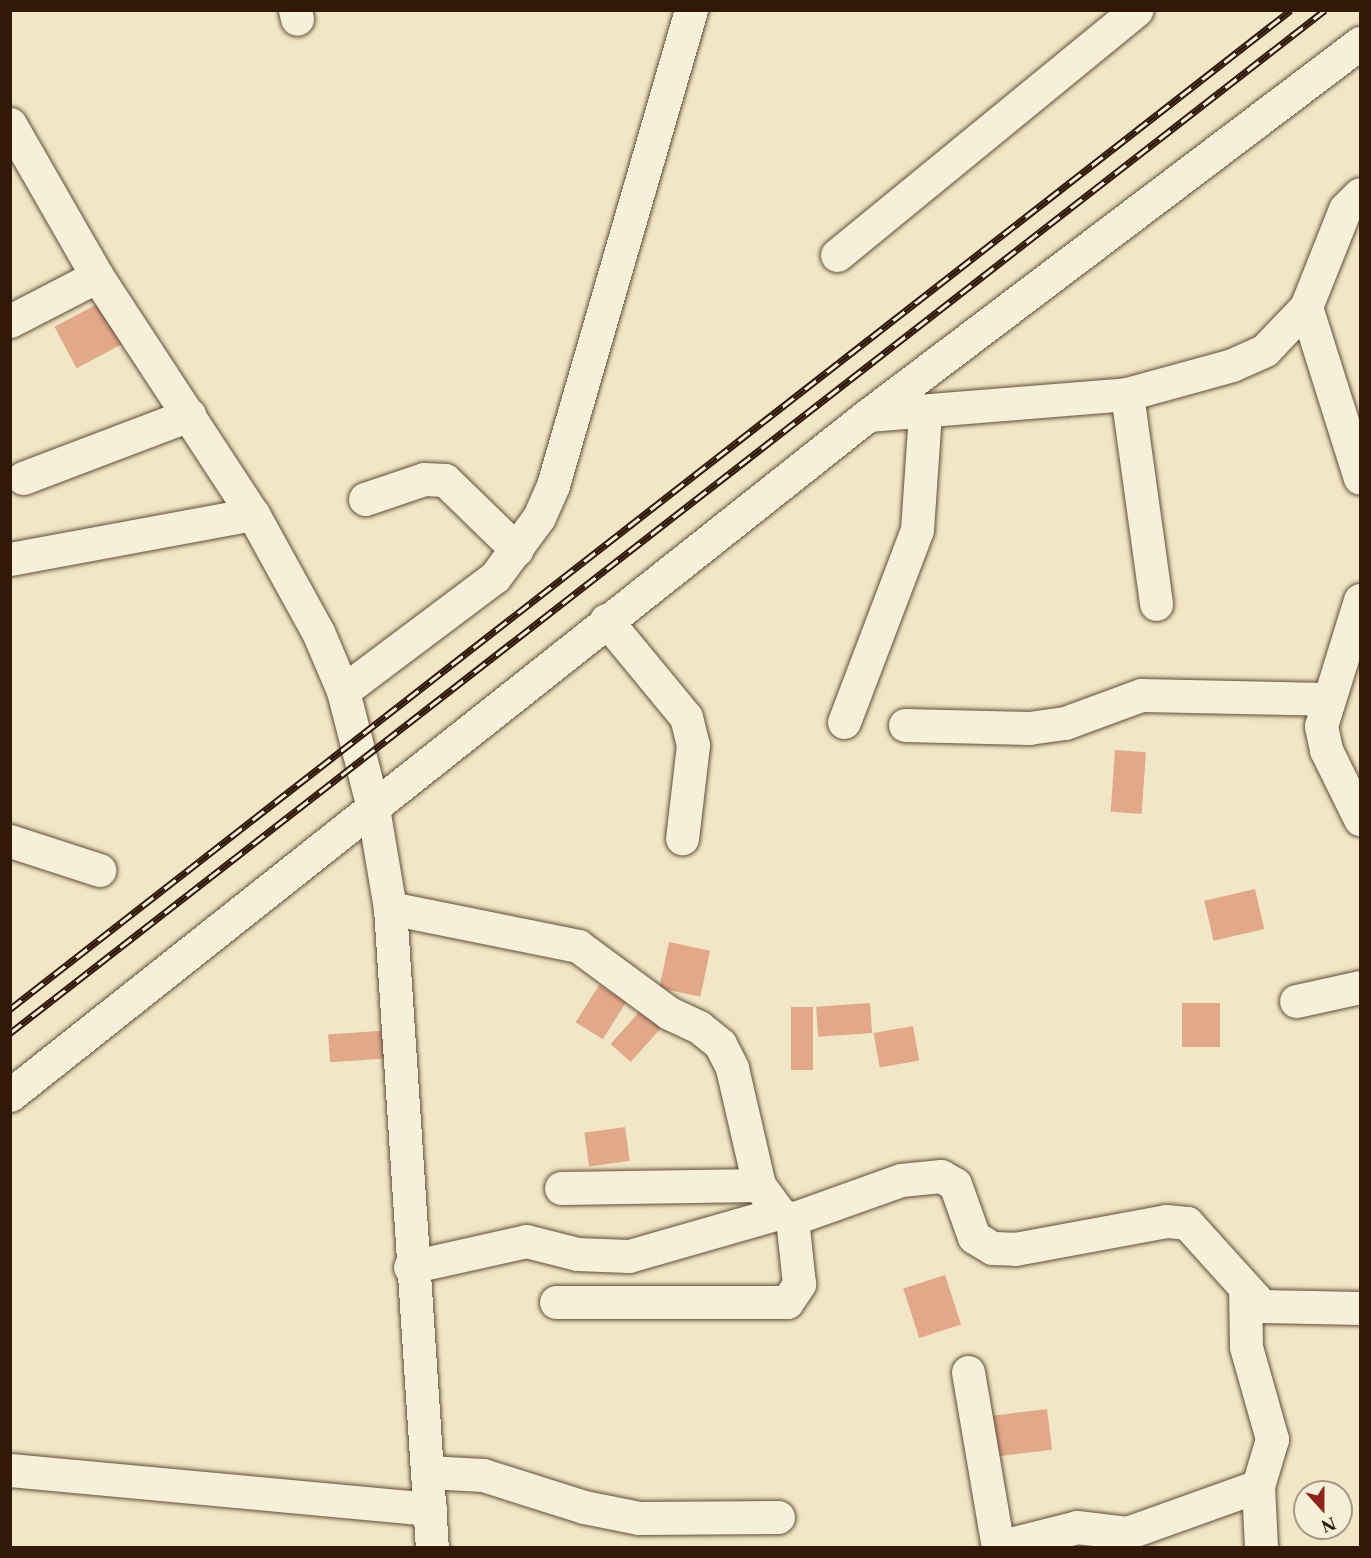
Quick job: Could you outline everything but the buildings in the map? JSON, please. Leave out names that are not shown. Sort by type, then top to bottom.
[{"type":"street","points":[[343,691],[442,621],[495,577],[518,549],[554,485],[691,10]]},
{"type":"street","points":[[837,255],[1136,10]]},
{"type":"street","points":[[10,1095],[373,808],[606,620],[868,415],[1360,43]]},
{"type":"street","points":[[10,124],[97,276],[253,514],[318,632],[343,691],[373,808],[390,908],[410,1267],[428,1472],[432,1548]]},
{"type":"street","points":[[868,415],[1127,394],[1232,365],[1265,350],[1306,307],[1346,209],[1360,194]]},
{"type":"street","points":[[10,321],[97,276]]},
{"type":"street","points":[[1306,307],[1360,478]]},
{"type":"street","points":[[1127,394],[1156,604]]},
{"type":"street","points":[[844,722],[917,530],[925,412]]},
{"type":"street","points":[[23,478],[189,415]]},
{"type":"street","points":[[365,499],[423,479],[445,480],[518,549]]},
{"type":"street","points":[[10,559],[253,514]]},
{"type":"street","points":[[1360,600],[1326,699],[1321,726],[1326,750],[1360,819]]},
{"type":"street","points":[[606,620],[686,717],[693,745],[682,838]]},
{"type":"street","points":[[905,725],[1041,726],[1141,694],[1326,699]]},
{"type":"street","points":[[10,841],[99,870]]},
{"type":"street","points":[[390,908],[578,946],[669,1013],[699,1027],[720,1044],[732,1068],[759,1185],[785,1216],[798,1284],[787,1302],[556,1302]]},
{"type":"street","points":[[1296,1001],[1360,987]]},
{"type":"street","points":[[410,1267],[526,1241],[576,1254],[629,1256],[785,1216],[901,1180],[941,1176],[955,1184],[975,1237],[992,1248],[1015,1249],[1166,1221],[1187,1223],[1262,1306],[1360,1308]]},
{"type":"street","points":[[561,1188],[759,1185]]},
{"type":"street","points":[[1245,1288],[1246,1347],[1272,1439],[1258,1486],[1262,1548]]},
{"type":"street","points":[[968,1372],[998,1547],[1127,1533],[1258,1486]]},
{"type":"street","points":[[10,1470],[430,1509]]},
{"type":"street","points":[[428,1472],[483,1475],[584,1507],[639,1518],[778,1517]]},
{"type":"railway","points":[[10,1009],[1291,10]]},
{"type":"railway","points":[[10,1033],[1325,10]]}]
